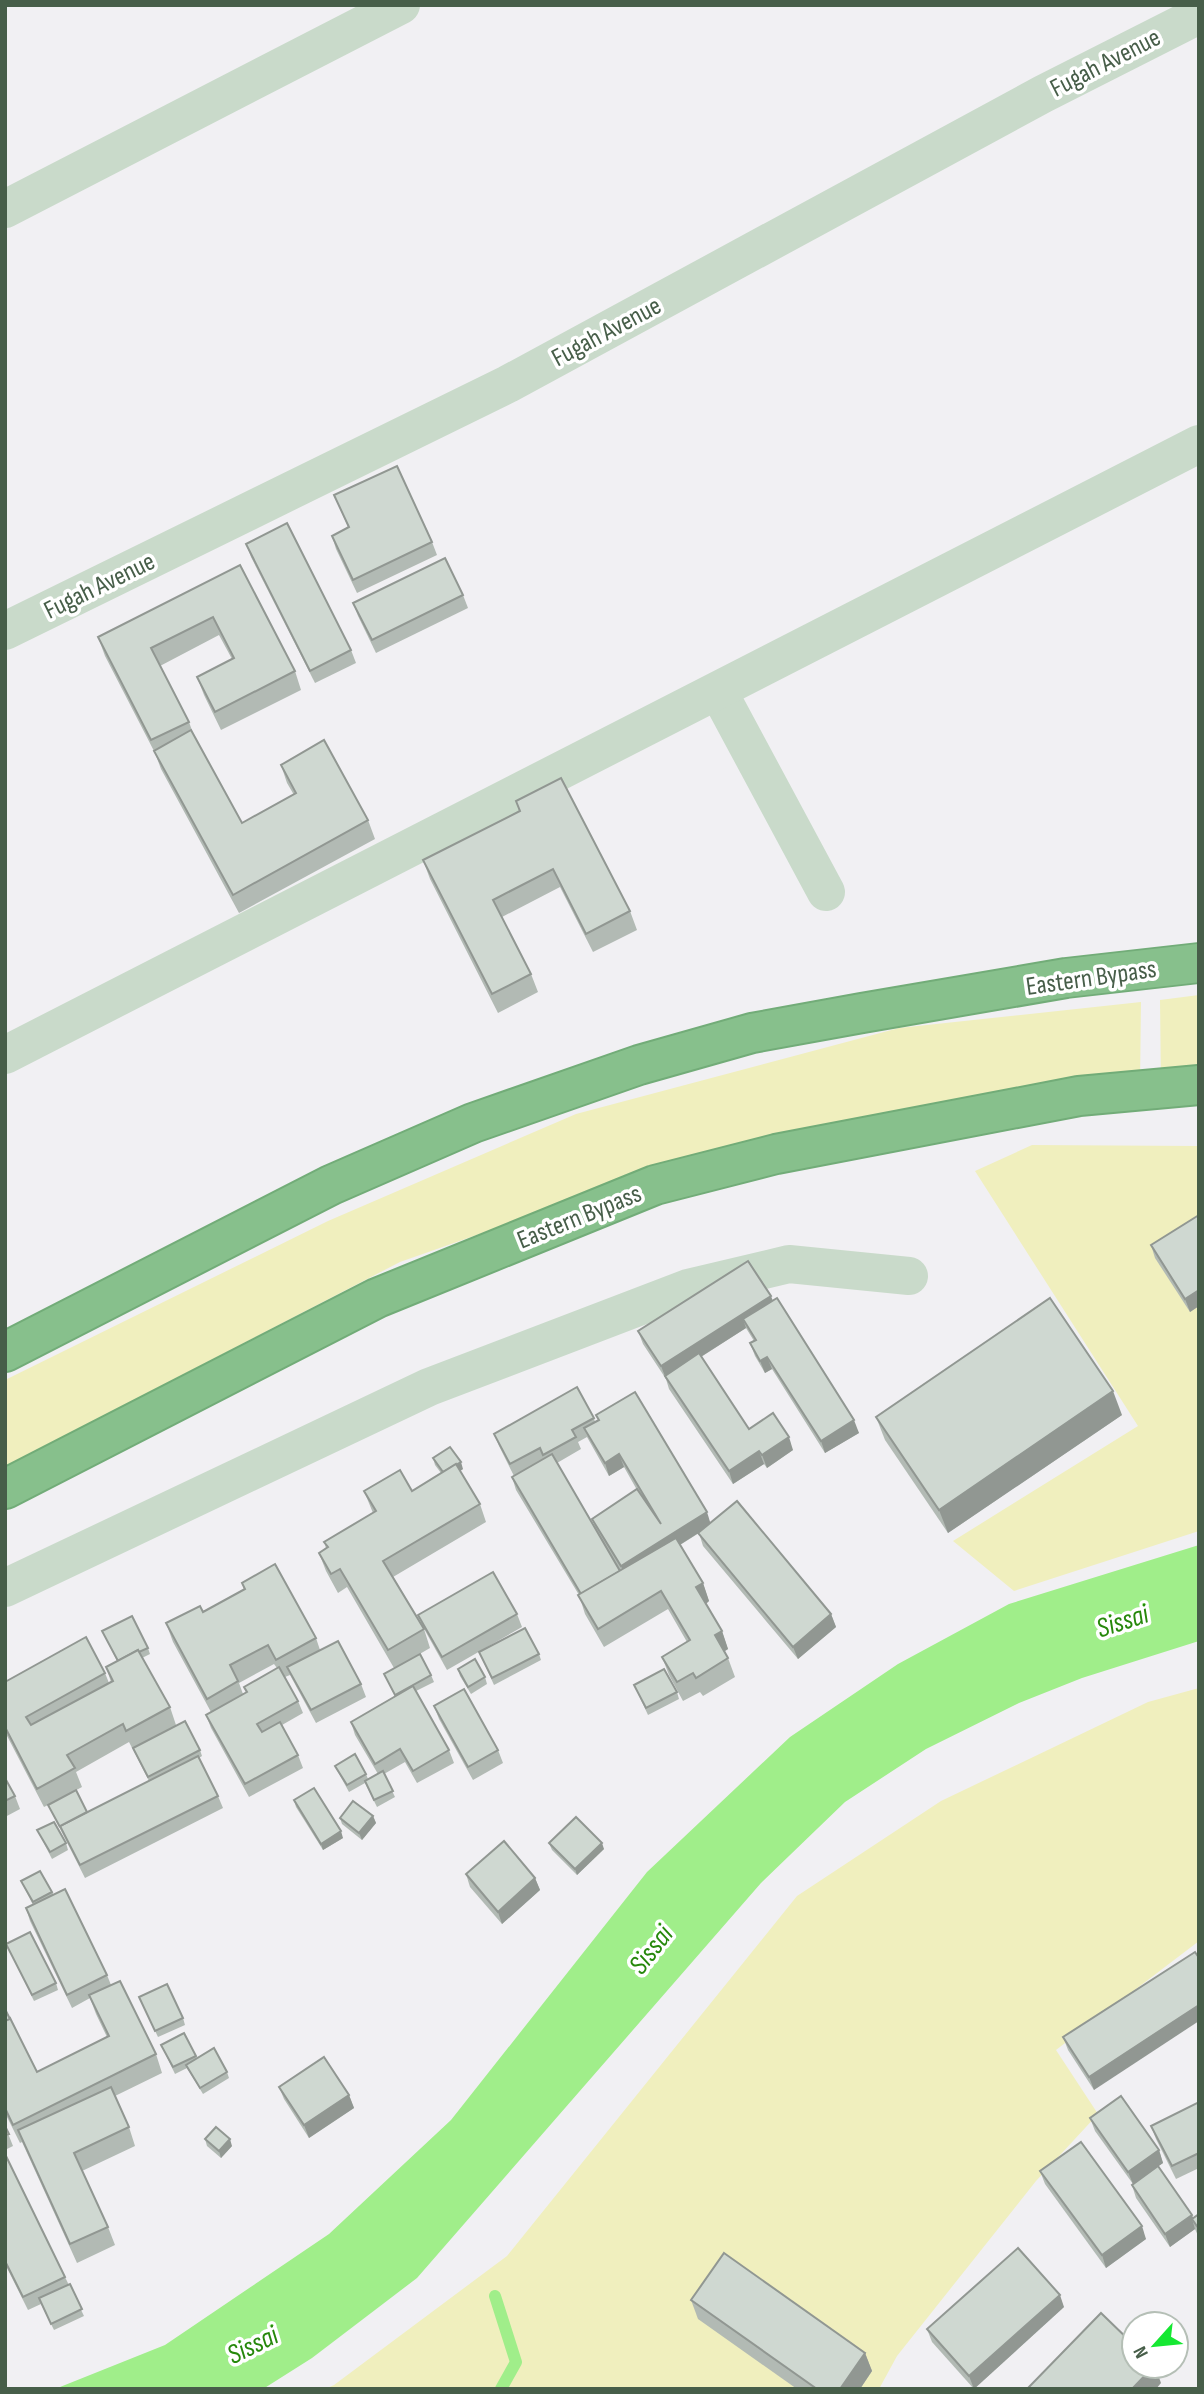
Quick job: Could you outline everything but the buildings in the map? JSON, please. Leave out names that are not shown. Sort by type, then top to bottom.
[{"type":"highway","name":"Eastern Bypass","points":[[5,1352],[331,1185],[473,1123],[639,1065],[752,1033],[1066,978],[1199,963]]},
{"type":"highway","name":"Eastern Bypass","points":[[5,1489],[377,1298],[655,1185],[776,1154],[1066,1098],[1199,1086]]},
{"type":"street","points":[[5,209],[401,5]]},
{"type":"street","name":"Fugah Avenue","points":[[5,631],[508,384],[1043,94],[1199,15]]},
{"type":"street","points":[[5,1055],[1199,444]]},
{"type":"street","points":[[718,691],[826,892]]},
{"type":"street","points":[[5,1588],[429,1387],[688,1288],[789,1264],[909,1276]]},
{"type":"shaded area","points":[[1199,995],[1199,1087],[1161,1087],[1160,1000]]},
{"type":"shaded area","points":[[1141,1002],[1140,1086],[636,1179],[400,1262],[5,1467],[5,1380],[328,1221],[576,1114],[899,1028]]},
{"type":"shaded area","points":[[1032,1145],[1199,1146],[1199,1531],[1014,1591],[953,1541],[1138,1426],[975,1171]]},
{"type":"shaded area","points":[[1199,1688],[1199,1941],[1056,2050],[1098,2114],[1036,2181],[897,2356],[879,2389],[325,2389],[507,2256],[797,1896],[941,1801],[1148,1702]]},
{"type":"water","name":"Sissai","points":[[1199,1545],[1199,1641],[1082,1678],[1019,1703],[926,1749],[845,1802],[761,1883],[417,2278],[312,2358],[263,2389],[55,2389],[165,2345],[329,2234],[451,2120],[647,1872],[790,1737],[898,1664],[1009,1604]]},
{"type":"waterway","points":[[495,2296],[516,2362],[501,2389]]}]
